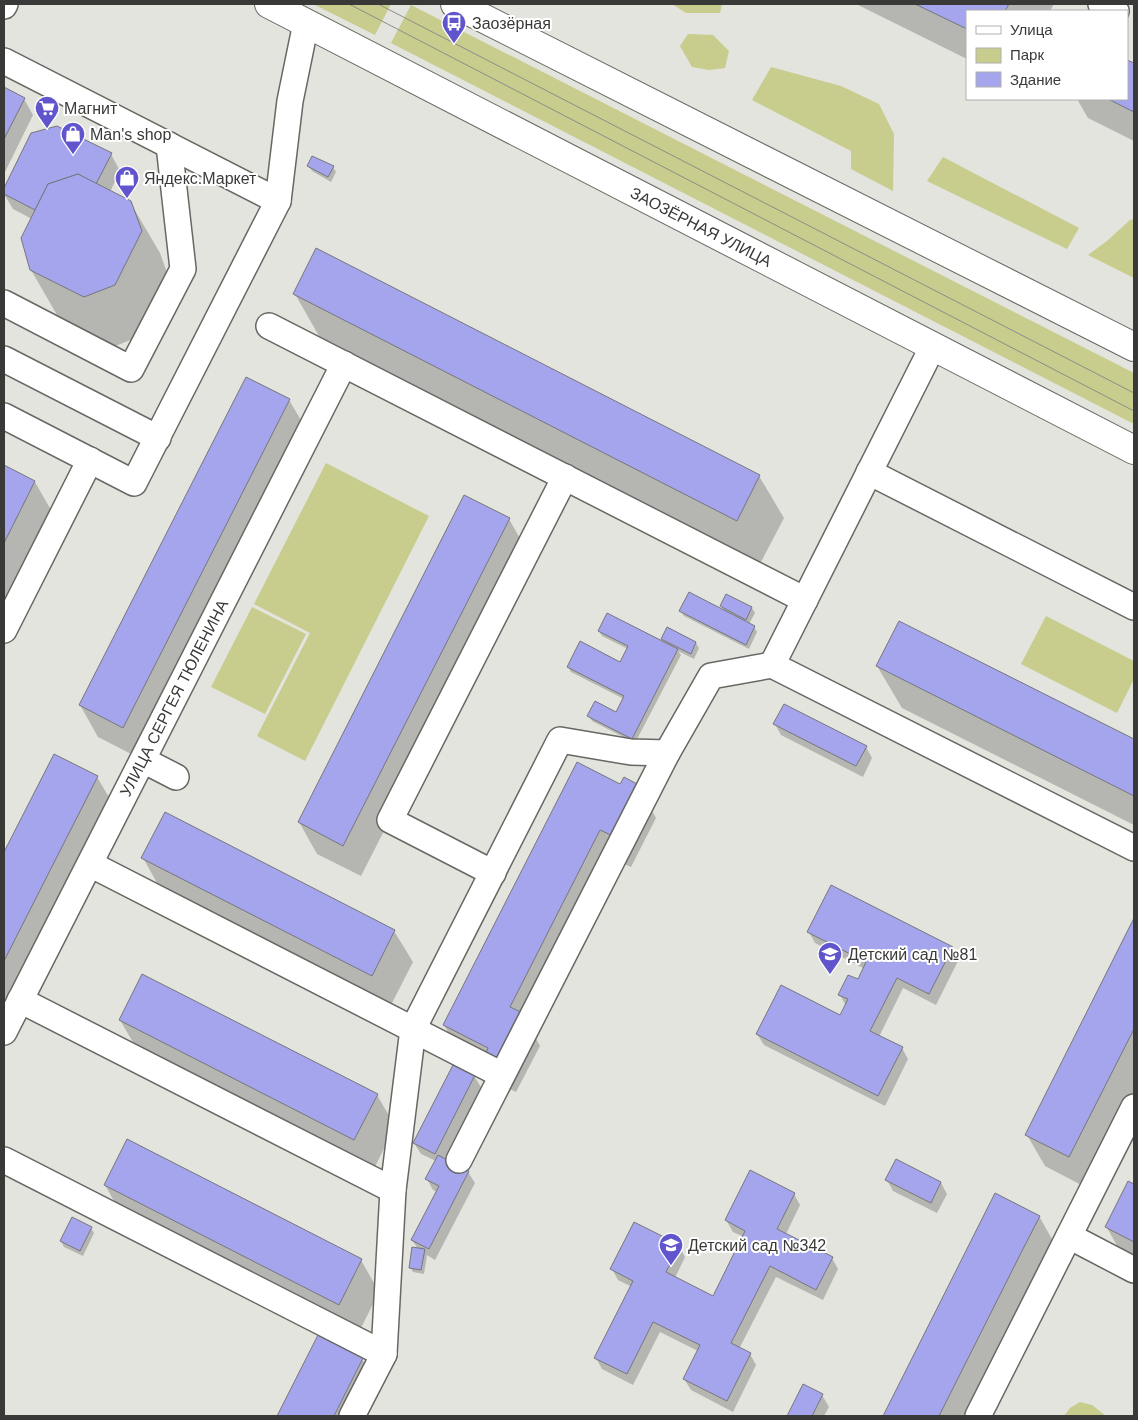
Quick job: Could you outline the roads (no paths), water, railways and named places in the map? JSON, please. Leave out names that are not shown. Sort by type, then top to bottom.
[{"type":"main road","name":"ЗАОЗЁРНАЯ УЛИЦА","points":[[269,4],[1134,450]]},
{"type":"main road","points":[[455,4],[1134,347]]},
{"type":"street","points":[[1101,4],[1114,10]]},
{"type":"street","points":[[4,416],[134,483],[278,201],[290,101],[306,23]]},
{"type":"street","points":[[4,61],[278,201]]},
{"type":"street","points":[[4,303],[131,369],[182,269],[169,145]]},
{"type":"street","points":[[270,326],[805,600]]},
{"type":"street","points":[[772,665],[933,346]]},
{"type":"street","points":[[4,359],[158,438]]},
{"type":"street","name":"УЛИЦА СЕРГЕЯ ТЮЛЕНИНА","points":[[4,1032],[344,364]]},
{"type":"street","points":[[4,630],[90,460]]},
{"type":"street","points":[[869,472],[1134,607]]},
{"type":"street","points":[[493,872],[390,820],[565,477]]},
{"type":"street","points":[[459,1160],[667,753],[711,676],[772,665],[1134,848]]},
{"type":"street","points":[[352,1416],[384,1354],[393,1190],[413,1030],[560,740],[631,752],[667,753]]},
{"type":"street","points":[[143,760],[176,777]]},
{"type":"street","points":[[90,864],[502,1075]]},
{"type":"street","points":[[20,1000],[393,1190]]},
{"type":"street","points":[[978,1416],[1134,1108]]},
{"type":"street","points":[[4,1160],[384,1354]]},
{"type":"street","points":[[1069,1236],[1134,1270]]},
{"type":"tram line","points":[[349,4],[1134,411]]},
{"type":"tram line","points":[[378,4],[1134,393]]},
{"type":"place","name":"Заозёрная","points":[[454,44]]},
{"type":"place","name":"Магнит","points":[[47,129]]},
{"type":"place","name":"Man's shop","points":[[73,155]]},
{"type":"place","name":"Яндекс.Маркет","points":[[127,199]]},
{"type":"place","name":"Детский сад №81","points":[[830,975]]},
{"type":"place","name":"Детский сад №342","points":[[671,1266]]}]
